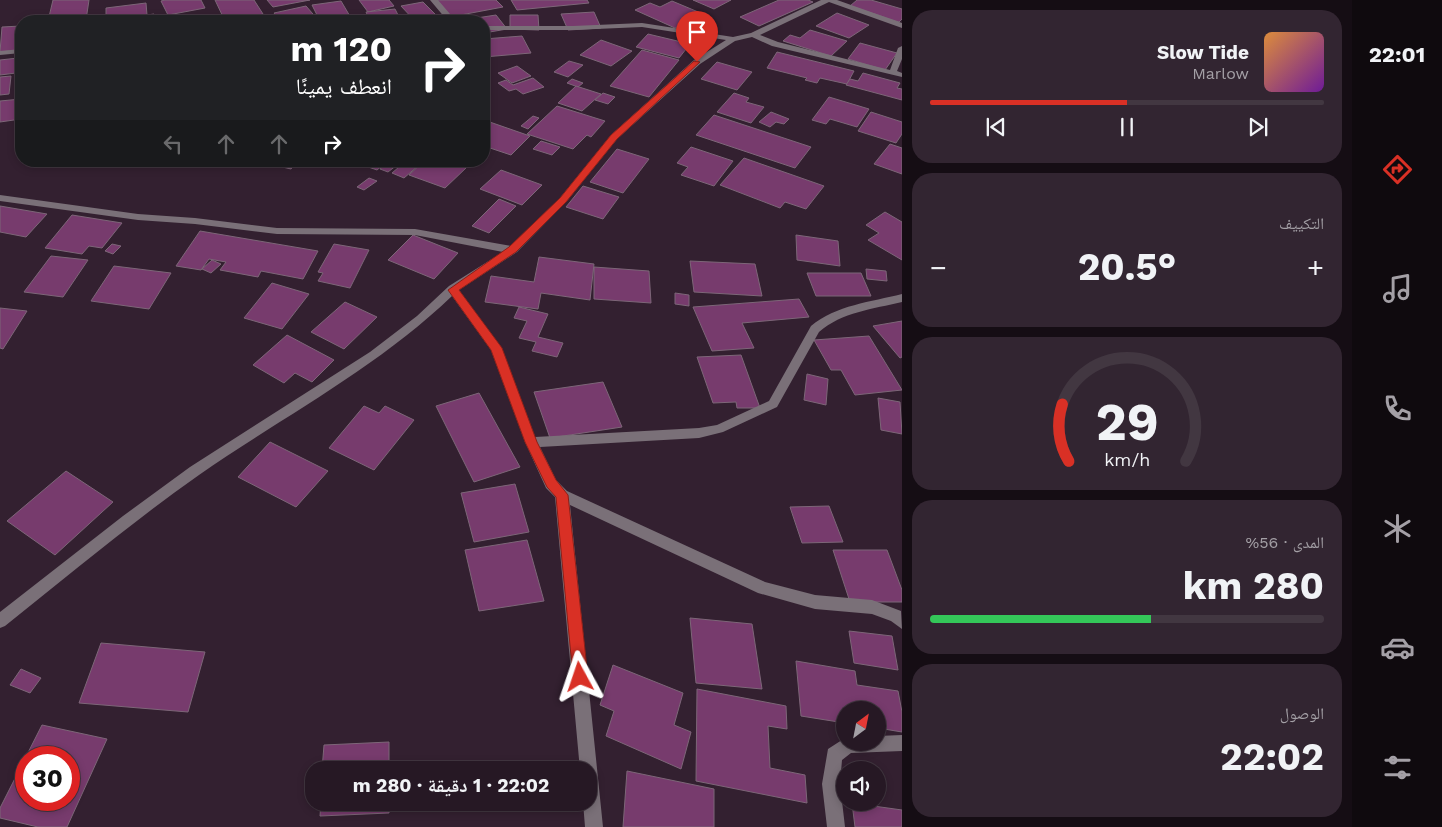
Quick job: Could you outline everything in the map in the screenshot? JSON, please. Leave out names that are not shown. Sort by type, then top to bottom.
[{"type":"street","points":[[434,0],[447,15]]},
{"type":"street","points":[[490,28],[573,28],[642,24],[733,39],[753,35],[828,0],[902,26]]},
{"type":"street","points":[[753,35],[775,44],[902,74]]},
{"type":"street","points":[[0,622],[128,520],[195,471],[374,355],[421,319],[453,290],[513,250],[563,200],[614,137],[697,62],[733,39]]},
{"type":"street","points":[[893,72],[902,48]]},
{"type":"street","points":[[0,53],[15,52]]},
{"type":"street","points":[[0,198],[138,217],[195,221],[277,231],[416,232],[513,250]]},
{"type":"street","points":[[453,290],[496,348],[531,442],[551,484],[562,495],[763,588],[815,602],[872,607],[896,616],[902,622]]},
{"type":"street","points":[[531,442],[699,433],[719,430],[773,404],[815,329],[822,321],[834,315],[902,298]]},
{"type":"street","points":[[562,495],[594,827]]},
{"type":"street","points":[[836,827],[831,784],[834,755],[849,744],[902,743]]},
{"type":"building","points":[[53,0],[89,0],[87,15],[49,15]]},
{"type":"building","points":[[201,0],[205,8],[168,15],[161,1]]},
{"type":"building","points":[[215,0],[254,0],[263,14],[258,15],[222,15]]},
{"type":"building","points":[[267,0],[310,0],[273,7]]},
{"type":"building","points":[[359,0],[389,0],[394,6],[368,12]]},
{"type":"building","points":[[436,0],[496,0],[503,7],[461,15],[448,15]]},
{"type":"building","points":[[511,0],[587,0],[589,3],[517,10]]},
{"type":"building","points":[[693,0],[731,0],[714,9]]},
{"type":"building","points":[[779,0],[808,0],[813,2],[759,26],[740,17]]},
{"type":"building","points":[[857,0],[871,0],[902,9],[902,19],[899,22],[850,6]]},
{"type":"building","points":[[341,1],[349,15],[317,15],[312,5]]},
{"type":"building","points":[[672,1],[703,14],[675,28],[635,10],[650,3],[660,7]]},
{"type":"building","points":[[423,2],[436,15],[409,15],[401,6]]},
{"type":"building","points":[[146,3],[147,15],[106,15],[106,8]]},
{"type":"building","points":[[306,6],[314,15],[276,15],[274,13]]},
{"type":"building","points":[[395,9],[398,15],[367,15],[366,12]]},
{"type":"building","points":[[594,12],[601,28],[568,30],[561,14]]},
{"type":"building","points":[[837,13],[869,25],[849,38],[816,26]]},
{"type":"building","points":[[496,15],[507,29],[490,32],[490,16]]},
{"type":"building","points":[[510,15],[538,15],[539,30],[510,29]]},
{"type":"building","points":[[15,26],[15,51],[0,52],[2,27]]},
{"type":"building","points":[[810,30],[847,41],[831,56],[783,41],[790,35],[800,38]]},
{"type":"building","points":[[648,34],[690,44],[679,58],[636,47]]},
{"type":"building","points":[[522,36],[531,53],[490,56],[490,39]]},
{"type":"building","points":[[601,40],[632,51],[611,66],[580,55]]},
{"type":"building","points":[[860,43],[897,53],[885,70],[848,59]]},
{"type":"building","points":[[642,50],[679,60],[649,97],[610,86]]},
{"type":"building","points":[[777,52],[854,71],[847,84],[820,78],[817,83],[805,80],[807,78],[767,68]]},
{"type":"building","points":[[15,58],[15,73],[0,75],[0,60]]},
{"type":"building","points":[[569,61],[583,65],[568,77],[554,72]]},
{"type":"building","points":[[717,62],[752,72],[737,90],[701,79]]},
{"type":"building","points":[[517,66],[531,76],[512,83],[498,73]]},
{"type":"building","points":[[863,73],[900,83],[897,88],[902,89],[902,100],[846,85],[850,79],[858,81]]},
{"type":"building","points":[[11,76],[9,94],[0,95],[0,77]]},
{"type":"building","points":[[533,78],[544,87],[523,94],[516,89],[509,91],[498,83],[506,80],[513,85]]},
{"type":"building","points":[[572,79],[583,83],[578,87],[567,83]]},
{"type":"building","points":[[576,86],[601,94],[582,111],[558,103]]},
{"type":"building","points":[[603,93],[615,97],[608,104],[595,100]]},
{"type":"building","points":[[734,93],[749,98],[746,102],[764,107],[751,123],[717,112]]},
{"type":"building","points":[[829,97],[869,109],[857,127],[830,119],[826,124],[812,120]]},
{"type":"building","points":[[15,100],[15,120],[0,122],[0,101]]},
{"type":"building","points":[[557,106],[605,121],[591,137],[587,135],[573,149],[527,134]]},
{"type":"building","points":[[771,112],[789,119],[784,124],[776,122],[770,127],[759,122]]},
{"type":"building","points":[[871,112],[902,122],[902,134],[896,143],[858,131]]},
{"type":"building","points":[[714,115],[811,147],[795,168],[696,135]]},
{"type":"building","points":[[533,116],[539,118],[528,129],[521,126]]},
{"type":"building","points":[[490,122],[530,136],[511,155],[490,148]]},
{"type":"building","points":[[541,141],[560,147],[552,155],[533,149]]},
{"type":"building","points":[[890,144],[902,148],[902,174],[874,164]]},
{"type":"building","points":[[691,147],[733,161],[714,186],[681,175],[688,167],[677,163]]},
{"type":"building","points":[[617,149],[649,159],[623,193],[590,182]]},
{"type":"building","points":[[744,158],[824,186],[806,209],[785,202],[780,208],[720,185]]},
{"type":"building","points":[[368,167],[381,167],[377,170]]},
{"type":"building","points":[[383,167],[394,167],[388,172],[380,169]]},
{"type":"building","points":[[399,167],[417,167],[404,178],[392,173]]},
{"type":"building","points":[[418,167],[466,168],[445,188],[409,175]]},
{"type":"building","points":[[501,170],[542,185],[522,205],[480,189]]},
{"type":"building","points":[[369,178],[377,181],[364,190],[357,187]]},
{"type":"building","points":[[583,186],[619,197],[603,219],[566,207]]},
{"type":"building","points":[[499,199],[516,206],[489,233],[472,226]]},
{"type":"building","points":[[0,206],[47,214],[26,237],[0,232]]},
{"type":"building","points":[[885,212],[902,222],[902,260],[868,240],[879,233],[866,225]]},
{"type":"building","points":[[72,215],[122,223],[102,248],[89,246],[82,254],[45,248]]},
{"type":"building","points":[[200,231],[318,251],[303,279],[261,271],[258,277],[220,270],[226,262],[209,259],[201,270],[176,266]]},
{"type":"building","points":[[413,235],[458,253],[434,279],[388,260]]},
{"type":"building","points":[[796,235],[838,241],[840,266],[797,260]]},
{"type":"building","points":[[112,244],[121,246],[113,254],[105,251]]},
{"type":"building","points":[[334,244],[369,250],[350,288],[318,281],[323,273],[318,272]]},
{"type":"building","points":[[51,256],[88,260],[63,297],[24,292]]},
{"type":"building","points":[[539,257],[594,264],[590,300],[541,293],[538,309],[485,302],[491,276],[534,282]]},
{"type":"building","points":[[212,260],[221,264],[211,273],[202,269]]},
{"type":"building","points":[[690,261],[755,264],[762,296],[694,292]]},
{"type":"building","points":[[114,266],[171,273],[149,309],[91,301]]},
{"type":"building","points":[[594,267],[649,271],[651,303],[594,299]]},
{"type":"building","points":[[866,269],[886,271],[887,281],[867,279]]},
{"type":"building","points":[[807,273],[861,273],[871,296],[816,296]]},
{"type":"building","points":[[272,283],[309,294],[282,329],[244,318]]},
{"type":"building","points":[[675,293],[689,295],[689,306],[675,304]]},
{"type":"building","points":[[799,299],[809,317],[742,323],[754,348],[712,351],[693,307]]},
{"type":"building","points":[[345,302],[377,317],[344,349],[311,332]]},
{"type":"building","points":[[519,307],[548,314],[538,337],[563,343],[557,357],[532,351],[536,342],[519,338],[527,321],[514,318]]},
{"type":"building","points":[[0,308],[27,311],[3,349],[0,348]]},
{"type":"building","points":[[902,321],[902,357],[900,358],[873,326]]},
{"type":"building","points":[[287,335],[334,360],[312,382],[295,373],[284,383],[253,365]]},
{"type":"building","points":[[869,336],[902,390],[855,395],[841,370],[831,370],[814,340]]},
{"type":"building","points":[[741,355],[760,408],[737,408],[736,402],[713,403],[697,357]]},
{"type":"building","points":[[807,374],[828,379],[826,405],[804,400]]},
{"type":"building","points":[[603,382],[622,427],[550,438],[534,392]]},
{"type":"building","points":[[479,393],[520,467],[474,482],[436,406]]},
{"type":"building","points":[[878,398],[900,402],[902,434],[881,430]]},
{"type":"building","points":[[364,406],[379,413],[385,406],[414,420],[374,470],[329,448]]},
{"type":"building","points":[[270,442],[328,471],[296,507],[238,477]]},
{"type":"building","points":[[66,471],[113,502],[55,555],[7,521]]},
{"type":"building","points":[[515,484],[529,532],[474,542],[461,493]]},
{"type":"building","points":[[829,506],[843,542],[802,543],[790,507]]},
{"type":"building","points":[[527,540],[544,601],[479,611],[465,550]]},
{"type":"building","points":[[833,550],[887,550],[902,590],[902,602],[850,602]]},
{"type":"building","points":[[690,618],[752,624],[762,689],[696,683]]},
{"type":"building","points":[[849,631],[892,636],[898,670],[854,663]]},
{"type":"building","points":[[101,643],[205,652],[188,712],[79,703]]},
{"type":"building","points":[[796,661],[855,671],[857,685],[898,691],[902,712],[902,732],[886,729],[886,701],[836,701],[836,722],[801,716]]},
{"type":"building","points":[[613,665],[683,693],[674,725],[691,732],[681,769],[606,736],[614,711],[600,705]]},
{"type":"building","points":[[21,669],[41,678],[30,693],[10,685]]},
{"type":"building","points":[[697,689],[786,706],[787,729],[768,726],[770,768],[805,775],[807,803],[696,781]]},
{"type":"building","points":[[42,725],[107,739],[80,798],[80,746],[31,746]]},
{"type":"building","points":[[389,742],[389,761],[323,761],[324,745]]},
{"type":"building","points":[[627,771],[714,789],[714,827],[623,827]]},
{"type":"building","points":[[15,778],[15,811],[74,811],[67,827],[38,827],[0,818],[0,808]]},
{"type":"building","points":[[886,808],[902,810],[902,827],[855,827],[853,811],[886,811]]},
{"type":"building","points":[[320,811],[389,811],[389,813],[320,816]]},
{"type":"route","points":[[580,677],[562,495],[551,484],[531,442],[496,348],[453,290],[513,250],[563,200],[614,137],[697,62]]}]
